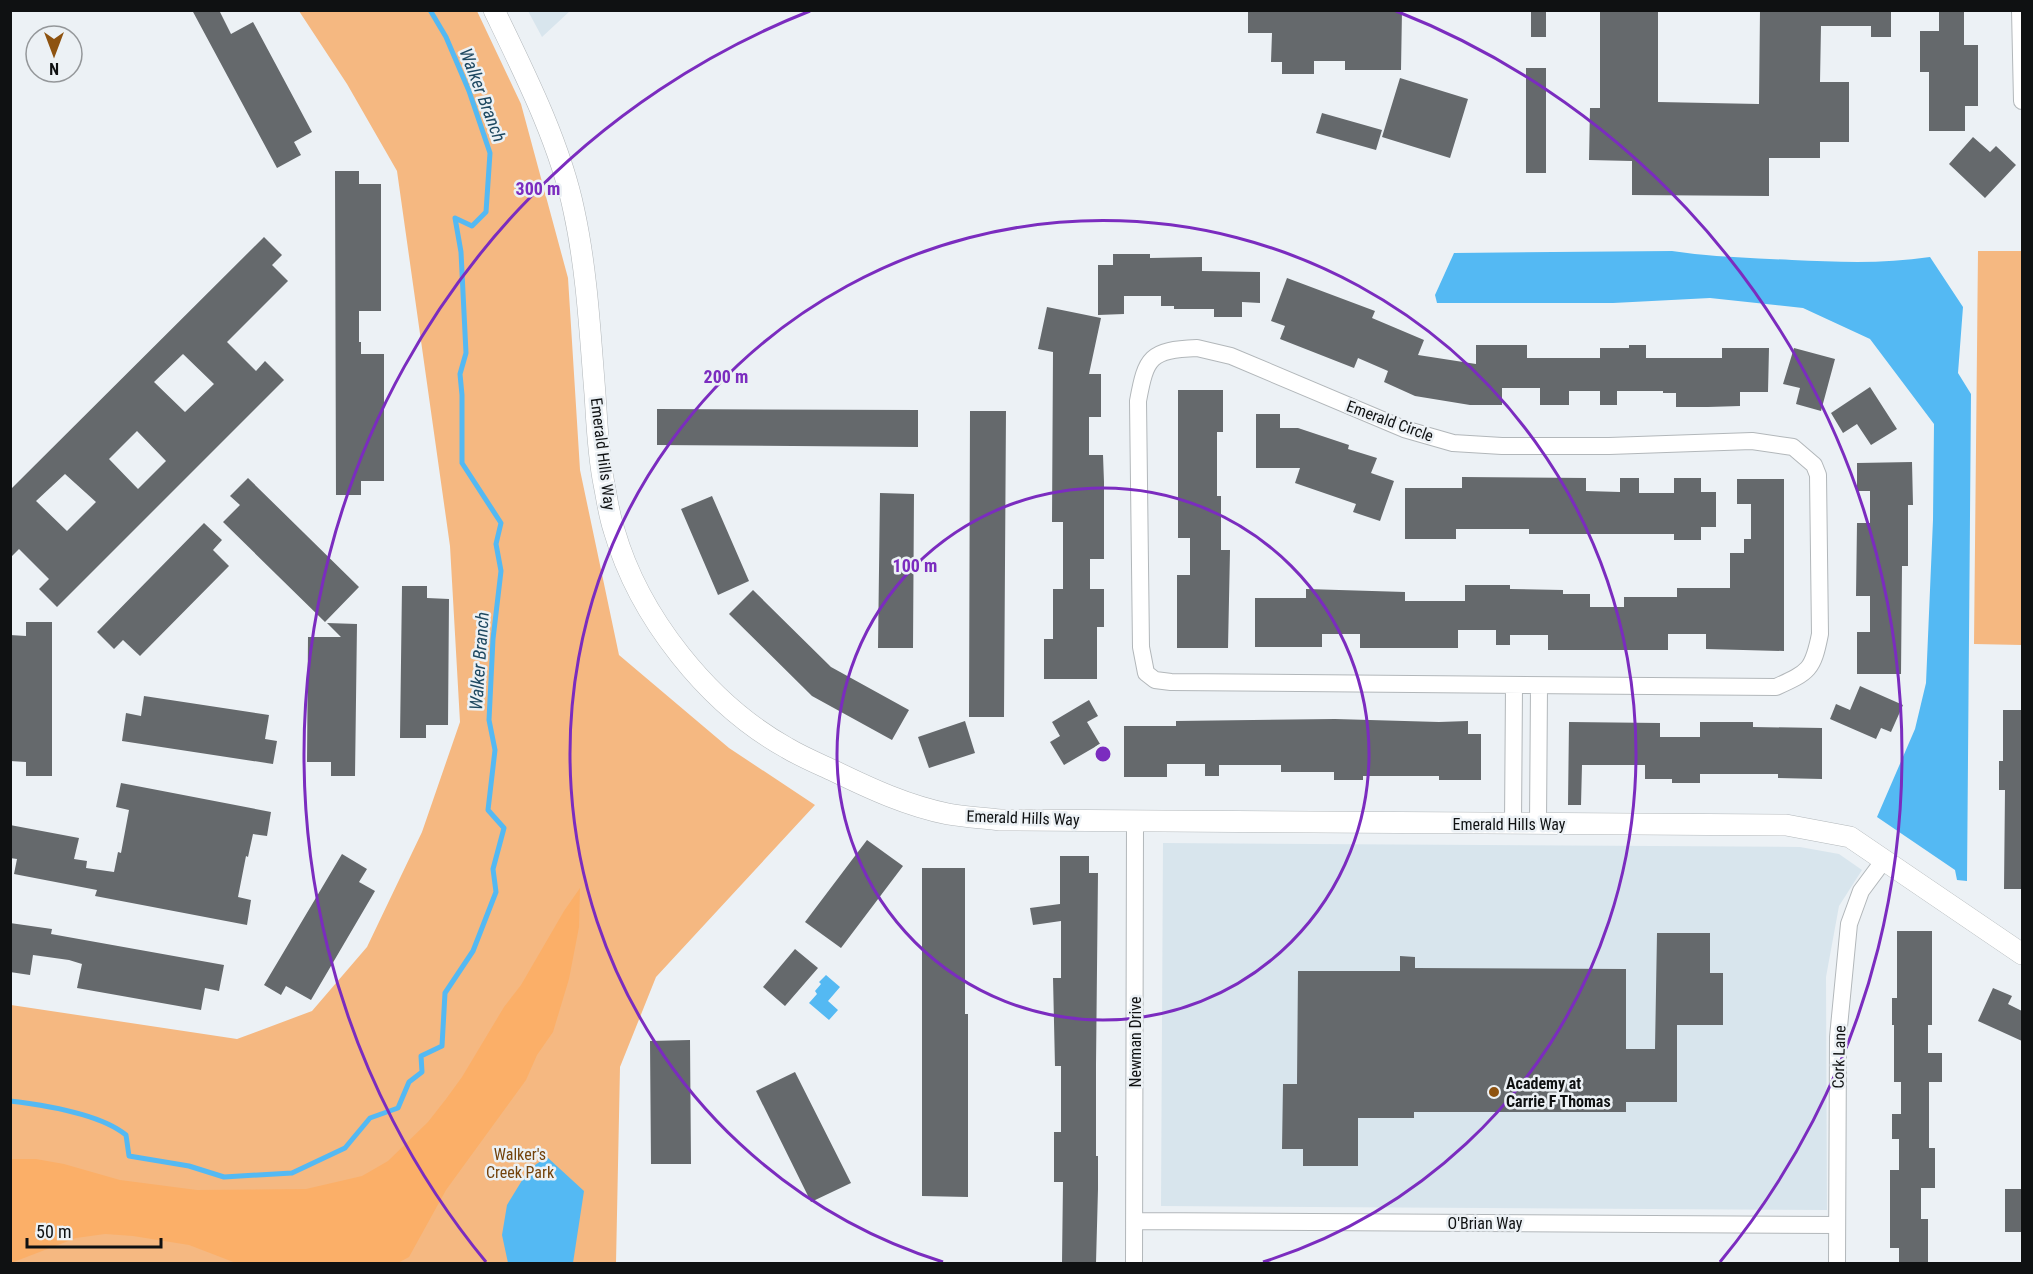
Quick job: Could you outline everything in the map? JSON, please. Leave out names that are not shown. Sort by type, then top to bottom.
[{"type":"street","name":"Emerald Hills Way","points":[[494,10],[520,64],[560,162],[574,210],[587,289],[603,481],[613,529],[624,559],[646,603],[692,671],[756,728],[787,748],[905,802],[948,814],[1000,820],[1786,825],[1850,837],[2022,954]]},
{"type":"street","points":[[2020,10],[2022,101]]},
{"type":"street","name":"Emerald Circle","points":[[1197,348],[1231,356],[1404,429],[1453,443],[1502,446],[1610,446],[1752,441],[1793,447],[1814,465],[1818,475],[1820,634],[1815,657],[1802,676],[1776,687],[1514,686],[1171,681],[1155,680],[1146,673],[1141,647],[1138,401],[1144,369],[1155,356],[1170,349],[1197,348]]},
{"type":"street","points":[[1513,825],[1514,686]]},
{"type":"street","points":[[1538,825],[1539,686]]},
{"type":"street","name":"Newman Drive","points":[[1134,1263],[1135,821]]},
{"type":"street","name":"Cork Lane","points":[[1837,1263],[1838,1037],[1850,924],[1861,891],[1884,860]]},
{"type":"street","name":"O'Brian Way","points":[[1134,1221],[1836,1225]]},
{"type":"shaded area","points":[[528,11],[570,11],[542,37]]},
{"type":"shaded area","name":"Academy at Carrie F Thomas","points":[[1163,843],[1800,847],[1839,854],[1862,870],[1839,906],[1826,977],[1827,1210],[1161,1206]]},
{"type":"shaded area","points":[[580,888],[579,927],[569,979],[553,1032],[537,1055],[526,1080],[446,1190],[409,1257],[396,1264],[236,1263],[189,1245],[105,1234],[76,1238],[11,1263],[11,1159],[36,1159],[64,1164],[120,1180],[197,1190],[306,1189],[362,1176],[388,1161],[428,1122],[462,1077]]},
{"type":"green space","name":"Walker's Creek Park","points":[[299,11],[477,11],[521,104],[568,278],[580,470],[619,655],[729,748],[815,805],[656,977],[620,1067],[616,1263],[11,1264],[11,1005],[237,1039],[312,1011],[367,947],[422,832],[460,722],[450,546],[397,171],[347,84]]},
{"type":"green space","points":[[1978,251],[2022,251],[2022,645],[1974,644]]},
{"type":"water","points":[[1672,251],[1732,257],[1844,262],[1879,262],[1930,257],[1963,307],[1958,373],[1971,394],[1967,881],[1957,880],[1955,870],[1877,817],[1915,729],[1926,683],[1933,520],[1934,424],[1870,339],[1803,308],[1710,298],[1613,303],[1437,303],[1435,295],[1454,253]]},
{"type":"water","points":[[826,975],[840,987],[828,1001],[838,1010],[829,1020],[809,1003],[817,994],[815,991],[821,984],[819,982]]},
{"type":"water","points":[[547,1157],[584,1191],[573,1263],[508,1263],[502,1235],[507,1205],[529,1169]]},
{"type":"building","points":[[192,10],[219,10],[231,34],[253,22],[312,132],[294,142],[301,155],[277,168]]},
{"type":"building","points":[[1248,10],[1402,10],[1401,70],[1345,70],[1345,61],[1314,61],[1314,74],[1282,74],[1282,62],[1271,62],[1272,33],[1248,33]]},
{"type":"building","points":[[1531,10],[1546,10],[1546,37],[1531,37]]},
{"type":"building","points":[[1600,10],[1658,10],[1658,102],[1759,104],[1760,10],[1891,10],[1891,37],[1871,37],[1871,26],[1821,26],[1820,82],[1849,82],[1849,142],[1820,142],[1820,158],[1769,158],[1769,196],[1632,195],[1632,161],[1589,160],[1590,108],[1600,108]]},
{"type":"building","points":[[1939,10],[1964,10],[1964,45],[1978,45],[1978,106],[1965,106],[1965,131],[1929,131],[1929,72],[1920,72],[1920,31],[1939,31]]},
{"type":"building","points":[[1526,68],[1546,68],[1546,173],[1526,173]]},
{"type":"building","points":[[1400,78],[1468,99],[1450,158],[1382,137]]},
{"type":"building","points":[[1322,113],[1382,130],[1376,150],[1316,133]]},
{"type":"building","points":[[1973,137],[1990,152],[1996,146],[2016,165],[1985,198],[1949,164]]},
{"type":"building","points":[[335,171],[359,171],[359,184],[381,184],[381,311],[359,311],[359,342],[361,342],[361,354],[384,354],[384,481],[361,481],[361,495],[336,495]]},
{"type":"building","points":[[264,237],[282,255],[272,265],[288,281],[227,342],[256,371],[265,361],[284,380],[57,607],[39,589],[49,579],[19,549],[10,558],[10,490]],"holes":[[[183,354],[214,384],[185,412],[154,382]],[[137,431],[166,461],[138,489],[109,459]],[[65,474],[96,502],[67,531],[36,501]]]},
{"type":"building","points":[[1113,254],[1150,254],[1150,258],[1202,257],[1202,271],[1260,272],[1260,303],[1242,302],[1242,317],[1214,317],[1214,309],[1174,309],[1174,306],[1161,306],[1161,296],[1124,296],[1124,314],[1098,315],[1098,265],[1113,265]]},
{"type":"building","points":[[1287,278],[1375,311],[1372,318],[1424,340],[1418,355],[1476,364],[1476,345],[1527,345],[1527,358],[1600,358],[1600,348],[1629,348],[1629,345],[1646,345],[1646,358],[1722,358],[1722,348],[1769,348],[1768,392],[1740,392],[1740,406],[1708,407],[1676,407],[1676,393],[1663,393],[1663,391],[1617,391],[1617,405],[1600,405],[1600,391],[1569,391],[1569,405],[1540,405],[1540,388],[1502,388],[1502,405],[1470,405],[1415,396],[1384,382],[1388,371],[1358,358],[1354,368],[1280,339],[1285,326],[1271,321]]},
{"type":"building","points":[[1047,307],[1101,318],[1089,374],[1101,374],[1101,417],[1089,417],[1089,455],[1103,455],[1104,482],[1104,559],[1090,559],[1090,589],[1104,589],[1104,627],[1097,627],[1097,679],[1044,679],[1044,639],[1053,639],[1053,589],[1063,589],[1063,522],[1052,522],[1053,352],[1038,349]]},
{"type":"building","points":[[1794,348],[1835,359],[1821,411],[1796,404],[1800,388],[1783,384]]},
{"type":"building","points":[[1870,387],[1897,429],[1871,445],[1857,424],[1843,433],[1831,413]]},
{"type":"building","points":[[1178,390],[1223,390],[1223,432],[1217,432],[1217,496],[1221,496],[1221,550],[1230,550],[1228,648],[1177,648],[1177,575],[1190,575],[1190,538],[1178,538]]},
{"type":"building","points":[[657,409],[918,410],[918,447],[657,445]]},
{"type":"building","points":[[970,411],[1006,411],[1004,717],[969,717]]},
{"type":"building","points":[[1256,414],[1280,414],[1280,428],[1298,428],[1349,445],[1348,449],[1377,458],[1371,473],[1394,481],[1380,521],[1353,512],[1356,504],[1295,483],[1300,468],[1256,468]]},
{"type":"building","points":[[1912,462],[1913,505],[1908,505],[1908,566],[1902,566],[1901,674],[1857,674],[1857,632],[1870,632],[1870,596],[1856,596],[1857,523],[1870,523],[1870,491],[1857,491],[1857,463]]},
{"type":"building","points":[[1462,477],[1586,478],[1586,491],[1620,492],[1620,478],[1639,478],[1639,493],[1674,493],[1674,478],[1701,478],[1701,492],[1716,492],[1716,527],[1701,527],[1701,540],[1674,540],[1674,534],[1529,534],[1529,529],[1456,529],[1456,539],[1405,539],[1405,488],[1462,488]]},
{"type":"building","points":[[248,478],[359,587],[325,622],[223,522],[240,505],[230,496]]},
{"type":"building","points":[[1737,479],[1784,479],[1784,651],[1706,649],[1706,634],[1668,634],[1668,650],[1548,650],[1548,635],[1510,635],[1510,645],[1496,645],[1496,630],[1458,630],[1458,648],[1360,648],[1360,634],[1322,634],[1322,647],[1255,647],[1255,598],[1306,598],[1306,589],[1405,592],[1405,601],[1465,601],[1465,585],[1510,585],[1510,589],[1563,590],[1563,594],[1590,594],[1590,607],[1624,607],[1624,597],[1677,597],[1677,588],[1730,588],[1730,553],[1744,553],[1744,539],[1751,539],[1751,504],[1737,504]]},
{"type":"building","points":[[880,493],[914,494],[913,648],[878,648]]},
{"type":"building","points":[[712,496],[749,581],[718,595],[681,509]]},
{"type":"building","points":[[204,523],[222,540],[213,550],[229,566],[140,656],[123,640],[114,649],[97,632]]},
{"type":"building","points":[[402,586],[427,586],[427,598],[449,599],[448,725],[426,725],[426,738],[400,738]]},
{"type":"building","points":[[753,590],[831,667],[909,710],[892,740],[812,696],[729,614]]},
{"type":"building","points":[[26,622],[52,622],[52,776],[26,776],[26,762],[10,761],[10,635],[26,636]]},
{"type":"building","points":[[327,623],[357,624],[355,776],[331,776],[331,762],[307,762],[308,637],[341,637]]},
{"type":"building","points":[[1860,686],[1903,705],[1891,732],[1881,728],[1876,739],[1830,719],[1836,704],[1850,710]]},
{"type":"building","points":[[144,696],[269,715],[265,739],[277,741],[273,764],[122,741],[126,713],[141,716]]},
{"type":"building","points":[[1089,700],[1098,716],[1087,722],[1100,744],[1064,765],[1050,742],[1060,736],[1052,722]]},
{"type":"building","points":[[2003,710],[2022,710],[2022,889],[2004,889],[2005,790],[1999,790],[1999,761],[2003,761]]},
{"type":"building","points":[[1335,719],[1468,721],[1468,734],[1481,734],[1481,780],[1439,780],[1439,776],[1363,776],[1363,780],[1334,780],[1334,772],[1281,772],[1281,765],[1219,765],[1219,776],[1205,776],[1205,764],[1167,764],[1167,777],[1124,777],[1124,726],[1176,726],[1176,721]]},
{"type":"building","points":[[965,721],[975,753],[929,768],[918,737]]},
{"type":"building","points":[[1569,722],[1660,723],[1660,737],[1700,737],[1700,722],[1753,722],[1753,727],[1822,728],[1822,779],[1778,778],[1778,774],[1700,774],[1700,783],[1672,783],[1672,779],[1645,779],[1645,765],[1582,765],[1581,805],[1568,805]]},
{"type":"building","points":[[121,783],[271,812],[267,836],[253,834],[248,857],[246,856],[238,897],[251,900],[247,925],[95,896],[97,890],[14,874],[17,859],[10,858],[10,825],[79,838],[74,859],[87,861],[86,868],[114,872],[118,852],[121,853],[129,810],[116,807]]},
{"type":"building","points":[[867,840],[903,866],[841,948],[805,922]]},
{"type":"building","points":[[342,854],[367,869],[359,882],[375,891],[311,1000],[286,986],[281,995],[264,985]]},
{"type":"building","points":[[1060,856],[1089,856],[1089,873],[1098,873],[1096,1263],[1062,1263],[1063,1182],[1054,1182],[1054,1132],[1061,1132],[1061,1066],[1055,1066],[1053,978],[1061,978],[1061,921],[1033,925],[1030,908],[1060,904]]},
{"type":"building","points":[[922,868],[965,868],[968,1197],[922,1196]]},
{"type":"building","points":[[10,923],[52,929],[51,934],[224,965],[219,991],[205,988],[201,1010],[77,988],[82,964],[69,960],[33,955],[30,975],[10,972]]},
{"type":"building","points":[[1897,931],[1932,931],[1932,1025],[1928,1025],[1928,1053],[1942,1053],[1942,1082],[1929,1082],[1929,1148],[1935,1148],[1935,1188],[1921,1188],[1921,1219],[1928,1219],[1928,1263],[1899,1263],[1899,1248],[1890,1248],[1890,1170],[1899,1170],[1899,1139],[1892,1139],[1892,1114],[1901,1114],[1901,1082],[1894,1082],[1894,1025],[1892,1025],[1892,998],[1897,998]]},
{"type":"building","points":[[1657,933],[1710,933],[1710,973],[1723,973],[1723,1025],[1677,1025],[1677,1102],[1626,1102],[1626,1112],[1414,1112],[1414,1118],[1358,1118],[1358,1166],[1303,1166],[1303,1149],[1282,1149],[1283,1084],[1297,1084],[1298,971],[1400,971],[1400,956],[1415,957],[1415,968],[1626,969],[1626,1049],[1655,1049]]},
{"type":"building","points":[[795,949],[818,968],[785,1006],[763,987]]},
{"type":"building","points":[[1993,988],[2012,996],[2008,1004],[2022,1011],[2022,1041],[1978,1021]]},
{"type":"building","points":[[690,1040],[691,1164],[651,1164],[650,1041]]},
{"type":"building","points":[[795,1072],[851,1183],[811,1202],[756,1091]]},
{"type":"building","points":[[2005,1189],[2022,1189],[2022,1232],[2005,1232]]},
{"type":"waterway","name":"Walker Branch","points":[[10,1101],[55,1108],[115,1127],[126,1135],[129,1156],[189,1166],[224,1177],[292,1173],[345,1148],[370,1118],[398,1108],[409,1082],[422,1072],[421,1056],[442,1046],[445,993],[473,951],[496,892],[493,869],[504,828],[488,810],[495,750],[489,720],[493,639],[501,571],[496,544],[501,523],[462,463],[460,374],[466,353],[461,252],[455,218],[472,226],[486,212],[490,153],[469,91],[446,37],[430,10]]},
{"type":"place","name":"Academy at Carrie F Thomas","points":[[1494,1092]]}]
